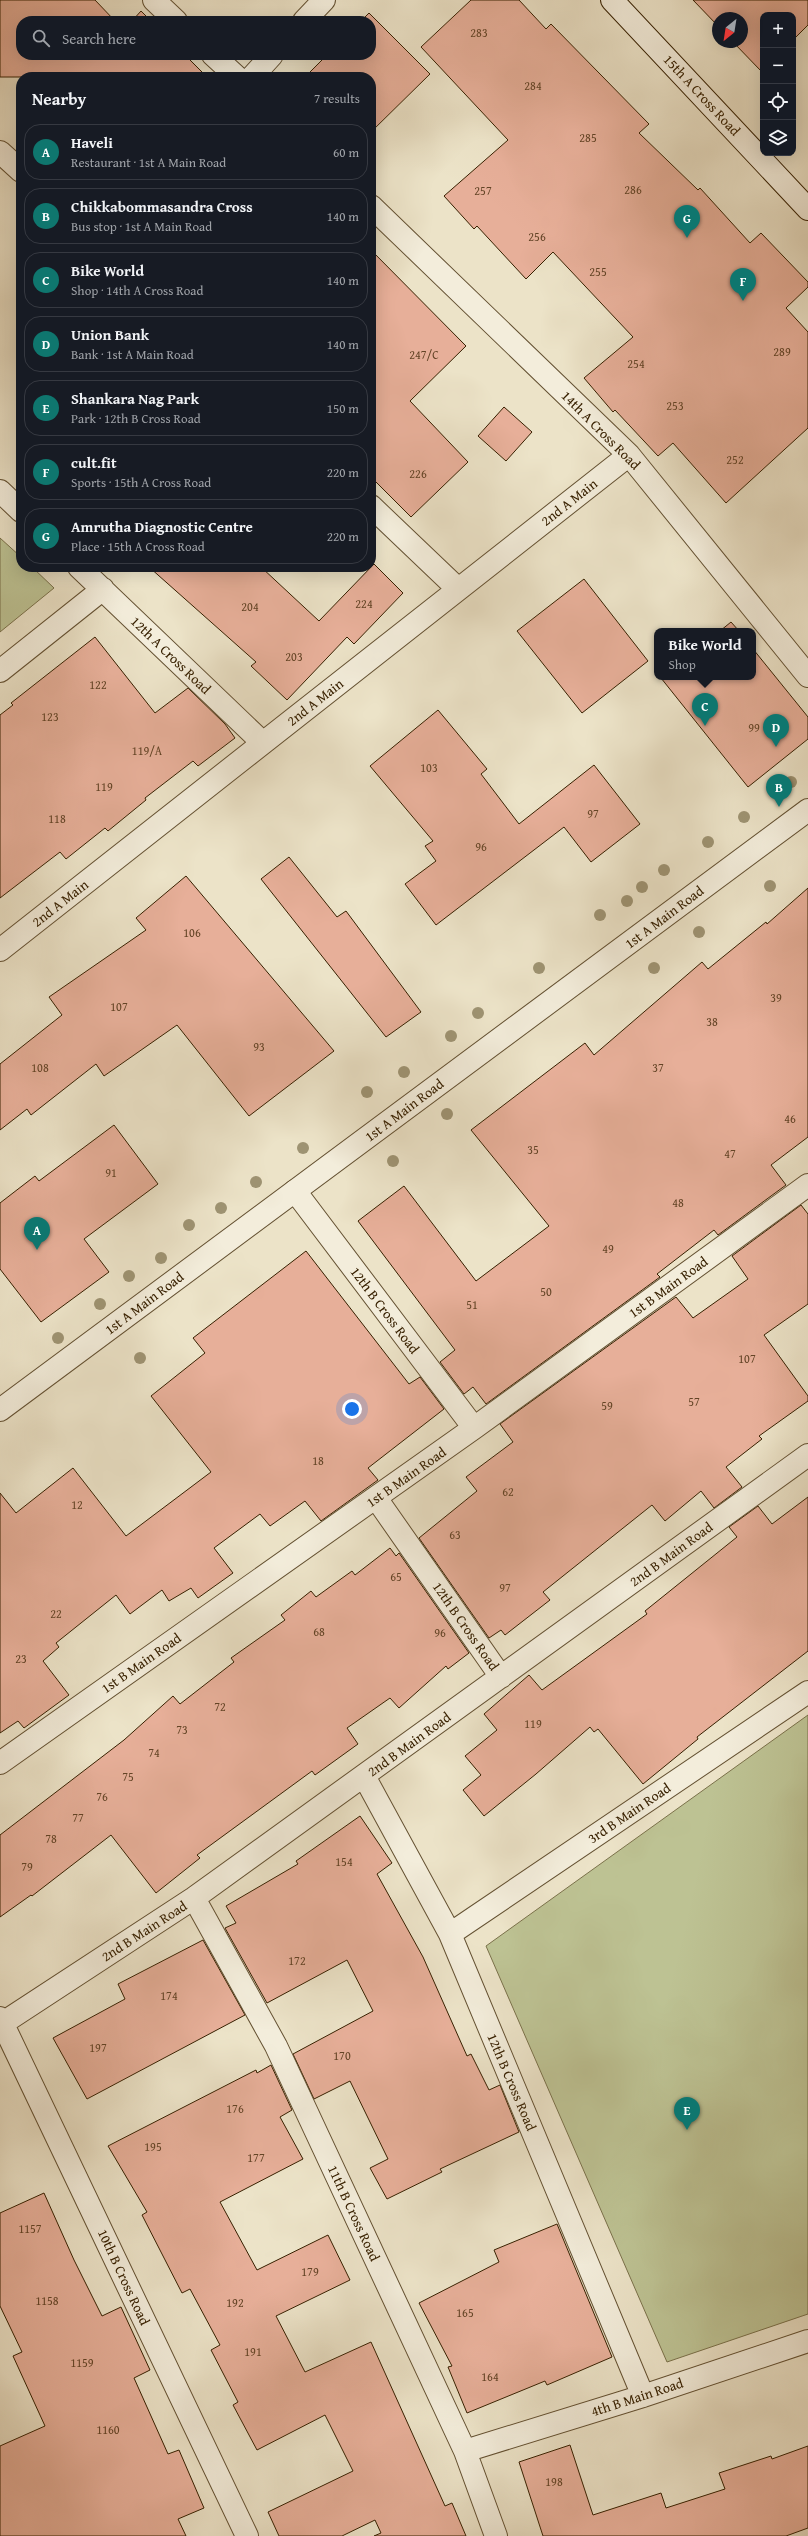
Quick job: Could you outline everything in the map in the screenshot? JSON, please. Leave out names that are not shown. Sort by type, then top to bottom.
[{"type":"street","points":[[154,0],[171,16]]},
{"type":"street","points":[[309,16],[324,0]]},
{"type":"street","name":"15th A Cross Road","points":[[612,0],[808,209]]},
{"type":"street","points":[[218,60],[232,72]]},
{"type":"street","points":[[257,72],[267,60]]},
{"type":"street","points":[[0,152],[16,167]]},
{"type":"street","name":"14th A Cross Road","points":[[376,211],[629,455],[808,676]]},
{"type":"street","name":"2nd A Main","points":[[0,950],[629,455]]},
{"type":"street","points":[[0,491],[16,506]]},
{"type":"street","points":[[376,511],[458,589]]},
{"type":"street","name":"12th A Cross Road","points":[[84,572],[263,743]]},
{"type":"street","points":[[0,671],[103,590]]},
{"type":"street","name":"1st A Main Road","points":[[0,1410],[808,810]]},
{"type":"street","name":"1st B Main Road","points":[[0,1763],[474,1428],[808,1185]]},
{"type":"street","name":"12th B Cross Road","points":[[295,1191],[474,1428]]},
{"type":"street","name":"2nd B Main Road","points":[[1,2021],[194,1898],[808,1455]]},
{"type":"street","name":"12th B Cross Road","points":[[376,1498],[501,1677]]},
{"type":"street","name":"3rd B Main Road","points":[[450,1934],[808,1692]]},
{"type":"street","name":"12th B Cross Road","points":[[364,1776],[450,1934],[643,2396]]},
{"type":"street","name":"11th B Cross Road","points":[[194,1898],[276,2046],[465,2451],[496,2536]]},
{"type":"street","name":"10th B Cross Road","points":[[1,2021],[247,2536]]},
{"type":"street","name":"4th B Main Road","points":[[465,2451],[643,2396],[808,2341]]},
{"type":"green space","points":[[0,538],[16,552],[16,572],[37,572],[54,588],[0,632]]},
{"type":"green space","points":[[808,1715],[808,2314],[667,2362],[486,1946]]},
{"type":"building","points":[[0,0],[95,0],[110,16],[16,16],[16,60],[190,60],[202,72],[16,72],[16,77],[0,77]]},
{"type":"building","points":[[471,0],[519,0],[546,29],[551,24],[649,124],[639,133],[698,190],[700,188],[750,243],[761,233],[808,282],[808,287],[786,308],[808,332],[808,428],[726,503],[673,443],[658,456],[615,410],[613,412],[584,378],[633,337],[553,252],[526,279],[477,226],[474,229],[444,196],[508,140],[421,47]]},
{"type":"building","points":[[693,0],[808,0],[808,25],[796,37],[796,12],[760,12],[760,70],[739,48],[748,48],[748,12],[712,12],[712,20]]},
{"type":"building","points":[[141,11],[146,16],[136,16]]},
{"type":"building","points":[[376,20],[430,74],[376,127],[376,72],[310,72],[322,60],[376,60]]},
{"type":"building","points":[[376,255],[466,346],[410,401],[468,462],[411,517],[376,482]]},
{"type":"building","points":[[504,407],[532,432],[506,461],[478,436]]},
{"type":"building","points":[[376,566],[403,593],[354,644],[347,637],[287,700],[251,666],[256,662],[155,572],[266,572],[319,621],[366,572],[376,572]]},
{"type":"building","points":[[584,579],[648,661],[582,713],[517,631]]},
{"type":"building","points":[[731,622],[736,628],[724,628]]},
{"type":"building","points":[[95,637],[155,713],[188,688],[225,724],[235,738],[198,766],[193,761],[145,798],[146,800],[108,831],[105,828],[66,859],[60,852],[0,898],[0,715],[13,705],[11,703]]},
{"type":"building","points":[[756,653],[808,717],[808,739],[748,787],[663,680],[756,680]]},
{"type":"building","points":[[438,710],[487,769],[481,774],[519,824],[594,765],[640,824],[591,862],[564,827],[436,925],[405,884],[436,861],[425,846],[433,841],[370,766]]},
{"type":"building","points":[[289,857],[337,917],[346,911],[421,1012],[386,1037],[261,879]]},
{"type":"building","points":[[186,876],[334,1051],[249,1116],[177,1025],[104,1076],[96,1064],[31,1115],[27,1109],[0,1130],[0,1064],[62,1015],[49,997],[146,930],[136,918]]},
{"type":"building","points":[[808,888],[808,1137],[771,1165],[786,1185],[718,1235],[714,1230],[657,1274],[660,1277],[486,1404],[473,1387],[464,1394],[440,1362],[455,1350],[358,1221],[404,1186],[476,1281],[549,1226],[471,1130],[585,1043],[594,1055],[702,962],[708,969],[766,922],[767,924]]},
{"type":"building","points":[[114,1125],[158,1184],[84,1239],[109,1272],[41,1322],[0,1269],[0,1203],[35,1176],[39,1181]]},
{"type":"building","points":[[801,1205],[808,1214],[808,1304],[764,1335],[808,1396],[808,1401],[759,1436],[762,1439],[726,1467],[742,1487],[714,1508],[701,1491],[665,1521],[652,1505],[543,1592],[550,1600],[505,1635],[501,1630],[489,1638],[419,1538],[477,1491],[466,1477],[513,1442],[500,1424],[676,1297],[693,1318],[748,1279],[732,1256]]},
{"type":"building","points":[[306,1251],[409,1384],[420,1377],[444,1409],[368,1468],[378,1480],[321,1521],[305,1501],[270,1526],[260,1514],[214,1548],[233,1573],[198,1598],[191,1588],[169,1601],[162,1590],[130,1614],[116,1595],[56,1643],[59,1647],[43,1661],[69,1695],[24,1728],[18,1721],[0,1733],[0,1493],[16,1513],[73,1468],[126,1536],[211,1472],[151,1396],[205,1353],[193,1338]]},
{"type":"building","points":[[808,1497],[808,1651],[697,1737],[698,1739],[643,1784],[598,1729],[594,1732],[590,1727],[536,1774],[484,1816],[463,1790],[481,1775],[465,1756],[497,1730],[484,1714],[529,1675],[542,1690],[647,1614],[645,1611],[737,1537],[729,1527],[758,1506],[772,1524]]},
{"type":"building","points":[[390,1548],[396,1556],[399,1553],[469,1653],[448,1669],[446,1666],[399,1708],[390,1698],[347,1728],[358,1744],[315,1775],[312,1771],[197,1855],[200,1858],[156,1893],[111,1835],[32,1896],[31,1895],[0,1917],[0,1835],[124,1740],[173,1696],[180,1704],[234,1662],[231,1658],[285,1620],[281,1615],[311,1591],[316,1597],[352,1571],[355,1575]]},
{"type":"building","points":[[360,1816],[392,1863],[377,1874],[423,1957],[467,2056],[471,2054],[489,2090],[500,2085],[519,2132],[440,2169],[442,2172],[387,2199],[370,2168],[388,2159],[350,2081],[314,2099],[293,2054],[373,2011],[347,1960],[267,2003],[225,1928],[236,1923],[226,1906],[298,1864],[296,1861]]},
{"type":"building","points":[[203,1940],[245,2015],[87,2099],[53,2038],[125,1999],[118,1984]]},
{"type":"building","points":[[271,2065],[292,2110],[280,2117],[303,2159],[220,2202],[257,2270],[328,2235],[350,2280],[276,2316],[305,2372],[371,2342],[445,2506],[452,2503],[466,2536],[374,2536],[381,2533],[375,2520],[342,2536],[279,2536],[268,2512],[353,2471],[325,2415],[257,2450],[233,2405],[238,2402],[211,2350],[220,2345],[190,2289],[182,2293],[142,2215],[147,2212],[108,2146],[256,2070],[257,2073]]},
{"type":"building","points":[[44,2193],[74,2260],[102,2316],[121,2307],[150,2370],[134,2378],[168,2454],[179,2450],[204,2508],[178,2519],[186,2536],[0,2536],[0,2446],[45,2426],[13,2356],[22,2352],[0,2306],[0,2213]]},
{"type":"building","points":[[557,2224],[612,2357],[547,2385],[545,2381],[467,2413],[448,2367],[452,2366],[419,2303],[499,2262],[494,2250]]},
{"type":"building","points":[[570,2445],[593,2515],[661,2493],[666,2508],[725,2489],[719,2473],[771,2456],[772,2459],[808,2446],[808,2528],[786,2536],[543,2536],[519,2462]]},
{"type":"place","name":"Amrutha Diagnostic Centre","points":[[687,238]]},
{"type":"place","name":"cult.fit","points":[[743,301]]},
{"type":"place","name":"Bike World","points":[[705,726]]},
{"type":"place","name":"Union Bank","points":[[776,747]]},
{"type":"place","name":"Chikkabommasandra Cross","points":[[779,807]]},
{"type":"place","name":"Haveli","points":[[37,1250]]},
{"type":"place","name":"Shankara Nag Park","points":[[687,2130]]}]
